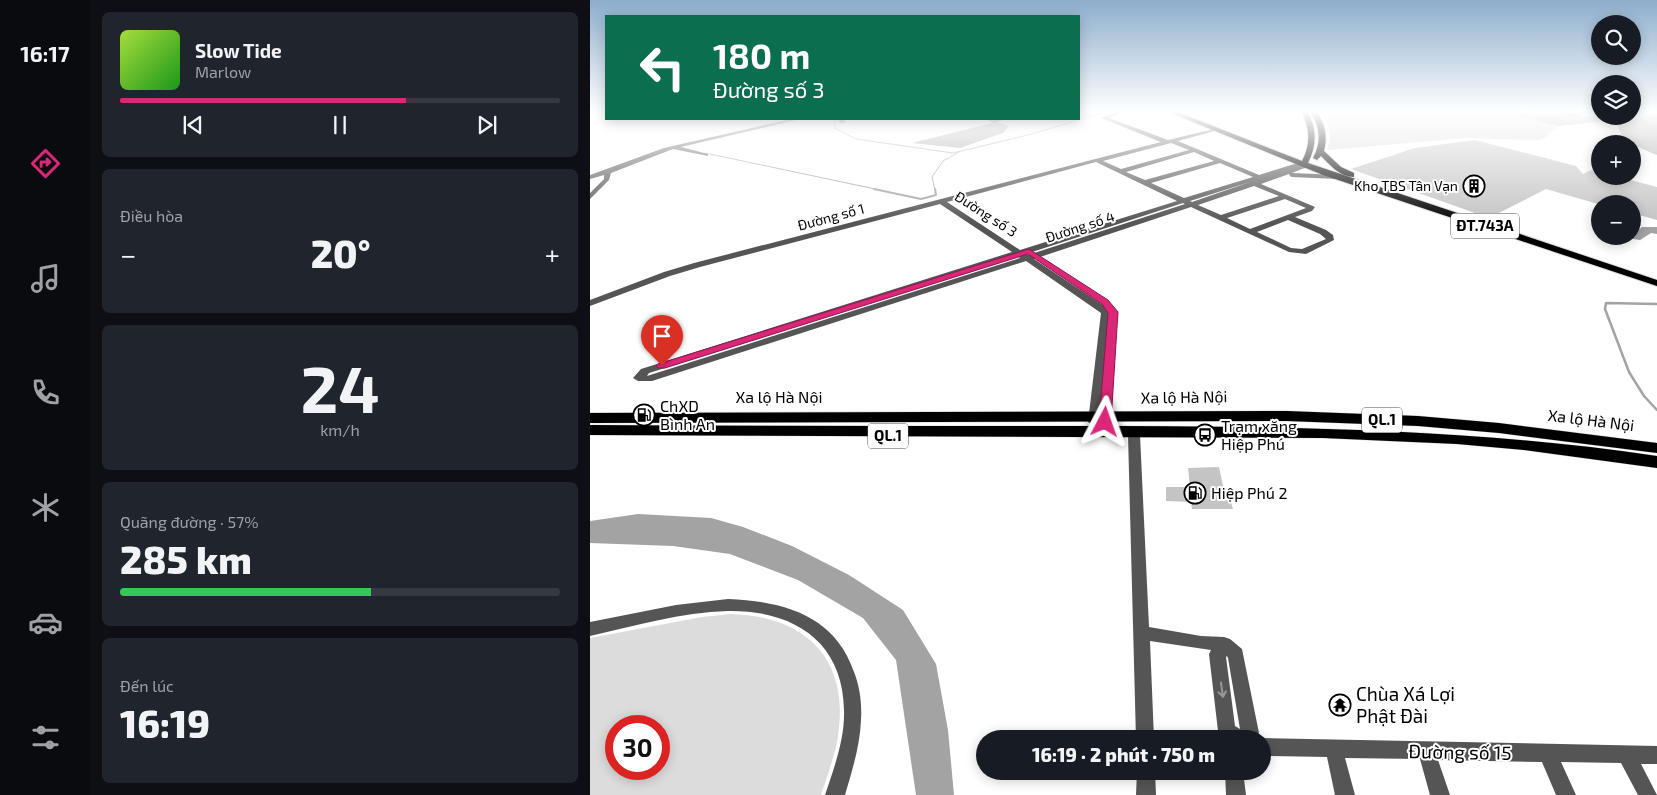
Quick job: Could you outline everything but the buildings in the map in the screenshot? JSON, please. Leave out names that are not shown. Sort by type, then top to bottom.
[{"type":"highway","name":"Xa lộ Hà Nội","points":[[591,429],[1100,419],[1339,423],[1519,432],[1657,450]]},
{"type":"highway","name":"Xa lộ Hà Nội","points":[[591,429],[628,434],[1134,433],[1172,435],[1186,431],[1311,431],[1448,437],[1562,448],[1657,462]]},
{"type":"highway","name":"Xa lộ Hà Nội","points":[[1247,431],[1265,434],[1444,442],[1564,454],[1657,467]]},
{"type":"main road","name":"ĐT.743A","points":[[1263,148],[1309,165],[1370,183],[1657,277]]},
{"type":"main road","points":[[1273,152],[1299,153],[1310,149],[1309,165]]},
{"type":"main road","points":[[1309,165],[1318,157],[1320,151],[1337,170]]},
{"type":"main road","name":"ĐT.743A","points":[[1309,165],[1337,170],[1657,283]]},
{"type":"main road","points":[[1309,165],[1337,170],[1370,183]]},
{"type":"street","points":[[590,177],[608,172],[667,148]]},
{"type":"street","points":[[675,148],[706,155]]},
{"type":"street","name":"Đường số 1","points":[[590,303],[667,274],[697,265],[1147,148]]},
{"type":"street","points":[[1189,148],[1220,161],[1284,196],[1311,207],[1249,232]]},
{"type":"street","points":[[1121,172],[1195,150]]},
{"type":"street","points":[[1273,152],[1281,160],[1281,167],[1277,175],[1308,175],[1337,170]]},
{"type":"street","points":[[1098,161],[1296,252],[1303,252],[1330,240],[1330,237],[1323,232],[1288,217]]},
{"type":"street","points":[[1144,182],[1220,161]]},
{"type":"street","name":"Đường số 4","points":[[1025,254],[648,379],[638,378],[645,371],[1309,165]]},
{"type":"street","points":[[590,197],[607,179],[608,172]]},
{"type":"street","points":[[1220,218],[1284,196]]},
{"type":"street","name":"Đường số 3","points":[[941,201],[1105,302],[1106,308],[1113,312],[1100,419]]},
{"type":"street","points":[[1134,433],[1145,730]]},
{"type":"street","points":[[590,629],[699,608],[741,605],[780,611],[800,618],[817,628],[826,636],[840,656],[852,694],[850,743],[835,795]]},
{"type":"street","points":[[1142,633],[1193,642],[1224,644],[1227,648],[1217,654],[1227,730]]},
{"type":"street","name":"Đường số 15","points":[[1271,747],[1657,755]]},
{"type":"street","points":[[1334,750],[1344,795]]},
{"type":"street","points":[[1426,750],[1440,795]]},
{"type":"street","points":[[1548,754],[1566,795]]},
{"type":"street","points":[[1626,754],[1648,795]]},
{"type":"street","points":[[1146,780],[1146,795]]},
{"type":"street","points":[[1235,780],[1236,795]]},
{"type":"shaded area","points":[[1328,148],[1349,148],[1327,150]]},
{"type":"shaded area","points":[[1641,148],[1641,148],[1657,148],[1657,155]]},
{"type":"shaded area","points":[[1657,227],[1657,234],[1651,233],[1641,239],[1641,228]]},
{"type":"shaded area","points":[[638,514],[711,518],[743,527],[792,546],[849,575],[903,610],[936,664],[948,730],[954,795],[916,795],[896,660],[863,618],[798,580],[730,554],[673,546],[590,543],[590,521]]},
{"type":"shaded area","points":[[731,614],[756,616],[779,622],[798,631],[814,644],[827,660],[835,679],[840,702],[838,737],[821,795],[590,795],[590,638],[702,617]]},
{"type":"waterway","points":[[919,148],[953,153],[973,148]]},
{"type":"waterway","points":[[935,190],[932,177],[943,161],[959,152]]},
{"type":"waterway","points":[[705,153],[880,190]]},
{"type":"waterway","points":[[874,189],[921,199],[936,195],[935,189]]},
{"type":"waterway","points":[[1657,304],[1606,303],[1605,309],[1629,372],[1644,396],[1657,410]]},
{"type":"place","name":"Kho TBS Tân Vạn","points":[[1474,186]]},
{"type":"place","name":"ChXD Bình An","points":[[644,415]]},
{"type":"place","name":"Trạm xăng Hiệp Phú","points":[[1205,435]]},
{"type":"place","name":"Hiệp Phú 2","points":[[1195,493]]},
{"type":"place","name":"Chùa Xá Lợi Phật Đài","points":[[1340,705]]},
{"type":"route","points":[[662,366],[1029,251],[1105,302],[1113,312],[1105,422]]}]
